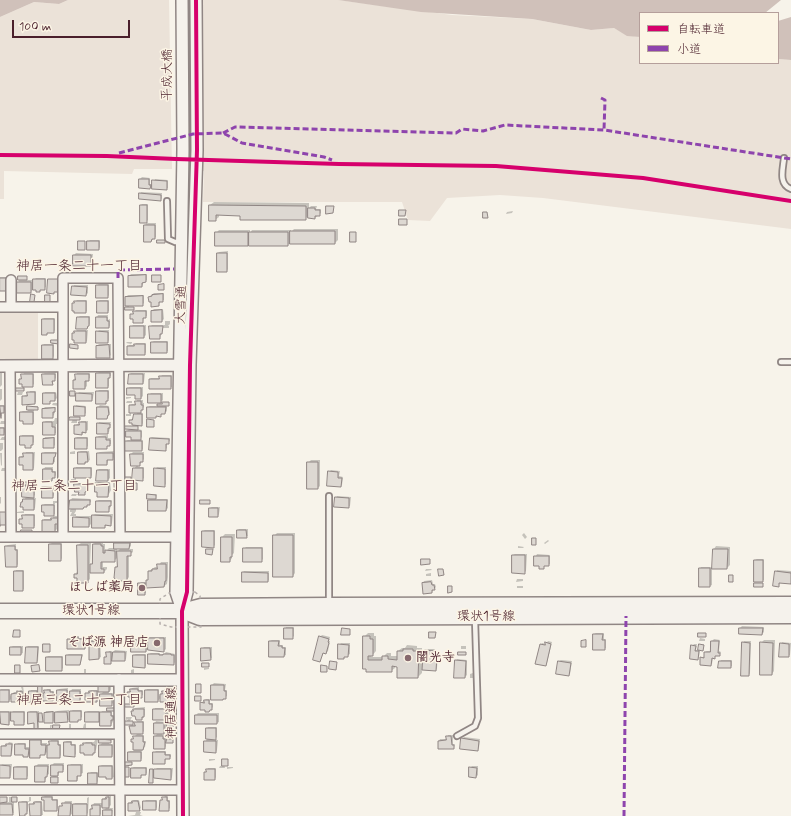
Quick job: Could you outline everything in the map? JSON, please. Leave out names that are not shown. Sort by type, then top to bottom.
[{"type":"main road","name":"環状1号線","points":[[0,611],[182,611],[201,606],[791,604]]},
{"type":"main road","name":"環状1号線","points":[[182,611],[200,618],[791,616]]},
{"type":"street","name":"平成大橋","points":[[182,0],[183,149]]},
{"type":"street","name":"大雪通","points":[[185,365],[197,150],[196,0]]},
{"type":"street","name":"大雪通","points":[[182,611],[187,592],[183,537],[185,365],[182,242],[183,149]]},
{"type":"street","points":[[63,537],[63,278],[118,278],[120,537]]},
{"type":"street","points":[[11,280],[11,307]]},
{"type":"street","points":[[0,307],[63,307]]},
{"type":"street","points":[[11,537],[5,366],[185,365]]},
{"type":"street","points":[[0,537],[183,537]]},
{"type":"street","name":"神居通線","points":[[182,611],[183,816]]},
{"type":"street","points":[[119,679],[120,816]]},
{"type":"street","points":[[0,680],[182,680]]},
{"type":"street","points":[[0,734],[119,734]]},
{"type":"street","points":[[0,790],[183,790]]},
{"type":"lane","points":[[784,158],[782,179],[786,186],[791,189]]},
{"type":"lane","points":[[167,201],[168,239],[175,242],[182,242]]},
{"type":"lane","points":[[781,362],[791,362]]},
{"type":"lane","points":[[329,496],[329,605]]},
{"type":"lane","points":[[457,736],[475,726],[478,718],[475,617]]},
{"type":"path","points":[[195,592],[200,596]]},
{"type":"path","points":[[160,599],[169,593]]},
{"type":"path","points":[[160,624],[172,628]]},
{"type":"shaded area","points":[[0,0],[68,0],[59,4],[34,2],[0,17]]},
{"type":"shaded area","points":[[68,0],[169,0],[172,169],[134,169],[132,174],[4,171],[4,199],[0,199],[0,17],[34,2],[59,4]]},
{"type":"shaded area","points":[[187,0],[338,0],[452,15],[532,19],[591,30],[614,28],[627,35],[639,37],[639,64],[779,64],[779,59],[791,60],[791,229],[543,198],[500,195],[447,198],[430,221],[408,220],[402,202],[203,202],[204,171],[187,171]]},
{"type":"shaded area","points":[[338,0],[781,0],[766,12],[639,12],[639,37],[627,36],[614,28],[591,30],[532,19],[421,12]]},
{"type":"shaded area","points":[[791,17],[791,60],[779,59],[779,21]]},
{"type":"shaded area","points":[[0,307],[38,307],[38,365],[0,366]]},
{"type":"building","points":[[139,179],[149,179],[149,185],[151,185],[150,189],[139,188]]},
{"type":"building","points":[[152,180],[167,181],[167,190],[152,189]]},
{"type":"building","points":[[139,193],[161,195],[161,201],[139,199]]},
{"type":"building","points":[[140,205],[147,205],[147,223],[140,223]]},
{"type":"building","points":[[209,205],[306,206],[306,220],[240,220],[240,216],[216,215],[216,221],[209,221]]},
{"type":"building","points":[[326,206],[334,206],[333,213],[326,214]]},
{"type":"building","points":[[308,208],[320,210],[320,216],[315,216],[315,219],[308,218]]},
{"type":"building","points":[[399,210],[406,210],[405,216],[399,216]]},
{"type":"building","points":[[483,212],[487,212],[488,218],[483,218]]},
{"type":"building","points":[[399,219],[407,219],[407,225],[399,225]]},
{"type":"building","points":[[144,225],[155,225],[155,239],[152,239],[151,242],[144,242]]},
{"type":"building","points":[[290,231],[335,231],[335,244],[290,244]]},
{"type":"building","points":[[215,232],[248,232],[248,246],[215,246]]},
{"type":"building","points":[[249,232],[288,232],[288,246],[249,246]]},
{"type":"building","points":[[350,232],[356,232],[356,242],[350,242]]},
{"type":"building","points":[[157,240],[165,240],[165,243],[157,243]]},
{"type":"building","points":[[78,241],[85,241],[85,250],[78,250]]},
{"type":"building","points":[[87,241],[99,241],[99,250],[87,250]]},
{"type":"building","points":[[217,253],[227,253],[227,272],[217,272]]},
{"type":"building","points":[[73,255],[91,255],[91,266],[73,266]]},
{"type":"building","points":[[146,275],[146,282],[142,283],[142,287],[128,287],[128,276]]},
{"type":"building","points":[[152,275],[161,275],[161,282],[152,282]]},
{"type":"building","points":[[18,276],[27,276],[27,280],[18,280]]},
{"type":"building","points":[[0,278],[6,278],[6,291],[0,291]]},
{"type":"building","points":[[33,279],[45,279],[45,290],[36,292],[36,290],[33,290]]},
{"type":"building","points":[[48,279],[59,279],[59,292],[54,292],[54,294],[47,293]]},
{"type":"building","points":[[17,282],[31,282],[31,293],[17,293]]},
{"type":"building","points":[[164,284],[164,290],[158,290],[158,285]]},
{"type":"building","points":[[96,285],[108,285],[108,298],[96,298]]},
{"type":"building","points":[[72,286],[87,287],[86,296],[71,295]]},
{"type":"building","points":[[31,294],[35,295],[34,302],[30,302]]},
{"type":"building","points":[[163,294],[163,302],[159,302],[159,306],[151,307],[151,302],[149,302],[148,297]]},
{"type":"building","points":[[45,295],[50,295],[50,303],[45,303]]},
{"type":"building","points":[[143,296],[143,306],[125,306],[125,297]]},
{"type":"building","points":[[74,301],[86,301],[86,313],[74,313],[74,311],[72,311],[72,303],[74,303]]},
{"type":"building","points":[[97,301],[108,301],[108,313],[97,313]]},
{"type":"building","points":[[125,307],[134,307],[134,310],[125,310]]},
{"type":"building","points":[[162,310],[162,322],[151,322],[151,311]]},
{"type":"building","points":[[133,311],[146,311],[146,318],[143,318],[143,323],[133,323],[133,319],[130,319],[130,314],[133,314]]},
{"type":"building","points":[[77,317],[89,317],[89,326],[87,329],[76,329]]},
{"type":"building","points":[[96,317],[107,317],[107,321],[109,321],[109,328],[96,328]]},
{"type":"building","points":[[42,319],[54,319],[54,333],[42,335]]},
{"type":"building","points":[[130,326],[144,326],[144,338],[130,338]]},
{"type":"building","points":[[149,326],[163,326],[160,339],[150,339]]},
{"type":"building","points":[[74,331],[86,331],[86,343],[74,343],[74,340],[72,340],[72,333],[74,333]]},
{"type":"building","points":[[96,331],[108,332],[108,343],[96,343]]},
{"type":"building","points":[[51,340],[59,340],[59,344],[51,343]]},
{"type":"building","points":[[151,342],[167,342],[167,353],[151,353]]},
{"type":"building","points":[[70,344],[78,345],[78,349],[70,348]]},
{"type":"building","points":[[134,344],[145,344],[145,355],[127,355],[127,346],[134,346]]},
{"type":"building","points":[[42,345],[53,345],[53,359],[42,359]]},
{"type":"building","points":[[109,345],[110,358],[96,358],[96,346]]},
{"type":"building","points":[[96,373],[110,373],[110,378],[108,378],[108,388],[96,388]]},
{"type":"building","points":[[21,374],[33,374],[33,387],[22,387],[22,384],[19,384]]},
{"type":"building","points":[[42,374],[55,374],[55,381],[52,381],[53,385],[43,385]]},
{"type":"building","points":[[75,374],[89,374],[89,381],[85,381],[85,389],[73,389]]},
{"type":"building","points":[[129,374],[143,374],[143,384],[128,384]]},
{"type":"building","points":[[159,376],[171,376],[171,389],[149,389],[149,379],[159,379]]},
{"type":"building","points":[[16,388],[24,388],[24,391],[16,391]]},
{"type":"building","points":[[127,388],[141,388],[141,399],[135,399],[135,395],[127,395]]},
{"type":"building","points":[[70,391],[75,391],[75,396],[70,396]]},
{"type":"building","points":[[96,391],[108,391],[108,401],[106,401],[106,404],[96,404]]},
{"type":"building","points":[[27,392],[35,392],[35,404],[22,405],[22,396],[27,396]]},
{"type":"building","points":[[43,393],[55,393],[55,401],[50,401],[50,404],[43,404]]},
{"type":"building","points":[[76,393],[92,394],[92,401],[76,401]]},
{"type":"building","points":[[148,394],[161,394],[161,403],[148,403]]},
{"type":"building","points":[[135,401],[141,401],[143,410],[141,410],[141,413],[129,413],[129,405],[135,405]]},
{"type":"building","points":[[162,402],[169,402],[169,406],[157,406],[157,404],[162,404]]},
{"type":"building","points":[[0,406],[4,406],[4,413],[1,413],[1,418]]},
{"type":"building","points":[[27,406],[38,407],[38,410],[27,410]]},
{"type":"building","points":[[74,406],[85,407],[85,416],[74,416]]},
{"type":"building","points":[[97,407],[108,407],[109,415],[107,419],[97,419]]},
{"type":"building","points":[[147,407],[166,407],[165,414],[161,414],[161,417],[156,416],[156,418],[147,418]]},
{"type":"building","points":[[55,408],[53,418],[42,418],[42,409]]},
{"type":"building","points":[[20,412],[33,412],[33,424],[23,424],[23,421],[20,421]]},
{"type":"building","points":[[134,414],[142,414],[142,426],[132,425],[132,423],[129,423],[129,420],[132,420]]},
{"type":"building","points":[[70,417],[80,417],[80,420],[69,420]]},
{"type":"building","points":[[147,419],[154,420],[154,427],[147,427]]},
{"type":"building","points":[[43,422],[52,422],[52,427],[55,427],[55,435],[43,435]]},
{"type":"building","points":[[79,422],[86,422],[86,433],[82,432],[82,435],[74,434],[74,425],[79,425]]},
{"type":"building","points":[[97,423],[110,424],[108,434],[97,434]]},
{"type":"building","points":[[125,426],[138,426],[138,430],[125,429]]},
{"type":"building","points":[[0,428],[4,428],[4,435],[0,435]]},
{"type":"building","points":[[126,431],[141,431],[141,440],[131,440],[131,437],[126,437]]},
{"type":"building","points":[[20,436],[33,436],[33,445],[31,445],[31,448],[25,448],[25,445],[20,445]]},
{"type":"building","points":[[96,437],[106,437],[106,440],[110,440],[110,446],[107,446],[107,449],[96,449]]},
{"type":"building","points":[[54,438],[54,448],[43,448],[43,439]]},
{"type":"building","points":[[75,438],[87,438],[87,449],[75,449]]},
{"type":"building","points":[[150,438],[169,439],[169,444],[166,444],[166,451],[149,450]]},
{"type":"building","points":[[125,441],[142,441],[142,451],[125,451]]},
{"type":"building","points":[[78,452],[87,452],[88,462],[85,462],[85,464],[78,464]]},
{"type":"building","points":[[23,453],[33,453],[33,470],[23,470],[23,465],[19,465],[19,457],[23,457]]},
{"type":"building","points":[[42,453],[56,453],[53,464],[42,464]]},
{"type":"building","points":[[97,453],[113,453],[113,460],[107,460],[107,465],[97,465]]},
{"type":"building","points":[[130,454],[143,454],[143,462],[140,462],[140,466],[131,466]]},
{"type":"building","points":[[307,462],[318,462],[318,489],[307,489]]},
{"type":"building","points":[[74,468],[91,468],[91,478],[74,478]]},
{"type":"building","points":[[133,468],[143,468],[143,481],[132,480]]},
{"type":"building","points":[[154,468],[165,469],[165,487],[154,486]]},
{"type":"building","points":[[43,469],[52,469],[52,472],[55,472],[55,478],[52,478],[52,481],[43,482]]},
{"type":"building","points":[[97,470],[108,470],[108,481],[96,481]]},
{"type":"building","points":[[328,471],[338,472],[338,478],[342,478],[341,487],[327,486]]},
{"type":"building","points":[[124,477],[131,477],[131,482],[124,481]]},
{"type":"building","points":[[16,482],[27,482],[27,485],[16,485]]},
{"type":"building","points":[[95,483],[109,483],[108,497],[97,497],[97,492],[95,492]]},
{"type":"building","points":[[130,483],[137,483],[137,490],[130,490]]},
{"type":"building","points":[[74,484],[87,484],[87,491],[85,492],[85,495],[78,495],[79,492],[75,492]]},
{"type":"building","points":[[22,486],[34,486],[34,498],[22,497]]},
{"type":"building","points":[[42,487],[53,487],[53,498],[42,498]]},
{"type":"building","points":[[147,494],[156,495],[156,499],[147,499]]},
{"type":"building","points":[[335,497],[349,498],[349,508],[334,507]]},
{"type":"building","points":[[23,499],[34,499],[34,510],[23,510],[23,507],[20,507]]},
{"type":"building","points":[[70,500],[90,500],[90,505],[87,505],[87,507],[84,507],[83,509],[69,509]]},
{"type":"building","points":[[148,500],[167,500],[166,511],[148,511]]},
{"type":"building","points":[[200,500],[210,500],[210,504],[200,504]]},
{"type":"building","points":[[96,501],[111,501],[109,512],[96,512]]},
{"type":"building","points":[[42,505],[54,505],[54,516],[44,516],[44,512],[42,512]]},
{"type":"building","points":[[209,508],[218,508],[218,517],[209,517]]},
{"type":"building","points":[[0,512],[7,512],[7,525],[0,525]]},
{"type":"building","points":[[22,515],[34,515],[34,528],[22,528],[22,524],[19,524],[19,519],[22,519]]},
{"type":"building","points":[[92,515],[111,516],[111,526],[105,525],[105,528],[92,528]]},
{"type":"building","points":[[73,517],[89,518],[89,527],[73,527]]},
{"type":"building","points":[[51,518],[60,518],[60,524],[55,524],[55,532],[42,532],[42,520],[51,520]]},
{"type":"building","points":[[21,530],[32,530],[32,533],[20,533]]},
{"type":"building","points":[[237,530],[246,530],[247,538],[237,538]]},
{"type":"building","points":[[202,531],[214,531],[214,548],[202,547]]},
{"type":"building","points":[[273,535],[293,535],[293,577],[273,577]]},
{"type":"building","points":[[221,537],[232,537],[232,557],[230,557],[230,562],[221,562]]},
{"type":"building","points":[[532,538],[536,538],[536,545],[532,545]]},
{"type":"building","points":[[114,543],[130,543],[129,549],[114,549]]},
{"type":"building","points":[[49,544],[61,544],[61,561],[49,561]]},
{"type":"building","points":[[93,544],[101,544],[101,546],[103,546],[103,553],[105,553],[105,550],[115,551],[115,562],[101,562],[101,569],[104,569],[104,573],[90,573]]},
{"type":"building","points":[[77,545],[88,545],[88,583],[77,583],[77,578],[74,578],[74,574],[77,574]]},
{"type":"building","points":[[5,546],[15,546],[15,550],[17,550],[17,567],[6,567]]},
{"type":"building","points":[[243,548],[262,548],[262,562],[243,562]]},
{"type":"building","points":[[206,549],[213,549],[212,555],[206,554]]},
{"type":"building","points":[[713,549],[728,549],[727,569],[712,569]]},
{"type":"building","points":[[117,551],[131,551],[131,556],[127,556],[127,581],[118,581],[114,578],[115,567],[117,567]]},
{"type":"building","points":[[512,555],[525,555],[525,574],[512,573]]},
{"type":"building","points":[[534,556],[549,556],[549,566],[544,566],[544,569],[539,569],[539,566],[534,566]]},
{"type":"building","points":[[421,559],[430,559],[430,564],[421,565]]},
{"type":"building","points":[[754,560],[763,560],[763,582],[754,582]]},
{"type":"building","points":[[157,564],[166,564],[166,581],[164,587],[146,588],[148,571],[157,569]]},
{"type":"building","points":[[699,568],[710,568],[710,587],[699,587]]},
{"type":"building","points":[[438,569],[443,569],[444,575],[439,576]]},
{"type":"building","points":[[14,571],[23,571],[23,591],[14,591]]},
{"type":"building","points":[[775,571],[791,573],[791,584],[779,583],[779,587],[773,586]]},
{"type":"building","points":[[242,572],[268,573],[268,582],[242,582]]},
{"type":"building","points":[[729,575],[733,575],[733,582],[729,582]]},
{"type":"building","points":[[431,582],[432,585],[434,585],[435,590],[432,590],[432,593],[423,594],[422,583]]},
{"type":"building","points":[[138,583],[145,583],[145,595],[138,595]]},
{"type":"building","points":[[754,583],[763,583],[763,587],[754,587]]},
{"type":"building","points":[[448,586],[452,586],[452,592],[448,593]]},
{"type":"building","points":[[284,628],[293,628],[293,639],[284,639]]},
{"type":"building","points":[[342,628],[350,629],[350,635],[341,635]]},
{"type":"building","points":[[739,628],[763,628],[762,635],[739,634]]},
{"type":"building","points":[[14,630],[20,630],[20,637],[13,637]]},
{"type":"building","points":[[429,632],[436,632],[435,638],[429,638]]},
{"type":"building","points":[[698,633],[706,633],[706,637],[698,637]]},
{"type":"building","points":[[593,634],[603,634],[602,640],[605,640],[605,650],[593,650]]},
{"type":"building","points":[[319,636],[329,639],[326,654],[323,653],[320,662],[313,660]]},
{"type":"building","name":"闇光寺","points":[[363,636],[370,636],[370,639],[373,639],[373,656],[368,656],[368,660],[382,660],[382,656],[388,656],[388,659],[397,660],[397,651],[403,651],[403,649],[413,649],[413,651],[419,651],[418,678],[397,678],[397,667],[392,666],[392,672],[366,672],[366,669],[363,669]]},
{"type":"building","points":[[71,637],[85,639],[85,649],[67,649],[67,639],[71,639]]},
{"type":"building","points":[[148,638],[164,638],[164,652],[148,650]]},
{"type":"building","points":[[131,640],[146,640],[146,652],[131,652]]},
{"type":"building","points":[[586,640],[586,647],[581,647],[581,641]]},
{"type":"building","points":[[99,641],[99,659],[89,660],[89,642]]},
{"type":"building","points":[[269,641],[279,641],[278,646],[285,648],[284,657],[269,657]]},
{"type":"building","points":[[711,641],[719,641],[718,653],[720,653],[720,656],[715,656],[715,659],[712,658],[711,666],[700,665],[700,657],[704,658],[704,652],[710,652]]},
{"type":"building","points":[[545,642],[551,644],[546,666],[535,664],[540,644],[545,645]]},
{"type":"building","points":[[742,642],[750,643],[749,676],[741,676]]},
{"type":"building","points":[[760,642],[773,643],[772,675],[760,675]]},
{"type":"building","points":[[780,643],[789,644],[789,657],[779,657]]},
{"type":"building","points":[[43,644],[50,644],[50,652],[43,652]]},
{"type":"building","points":[[338,644],[349,645],[348,657],[338,659]]},
{"type":"building","points":[[699,644],[704,645],[703,651],[698,650]]},
{"type":"building","points":[[691,645],[696,646],[695,651],[699,651],[698,660],[690,659]]},
{"type":"building","points":[[10,647],[21,647],[21,655],[10,655]]},
{"type":"building","points":[[26,647],[38,647],[37,663],[25,663]]},
{"type":"building","points":[[201,648],[210,648],[211,660],[201,661]]},
{"type":"building","points":[[425,650],[434,651],[434,656],[437,656],[436,671],[422,670],[423,655],[425,655]]},
{"type":"building","points":[[106,652],[111,652],[111,664],[104,664]]},
{"type":"building","points":[[113,652],[125,652],[125,661],[112,661]]},
{"type":"building","points":[[458,652],[466,652],[466,655],[458,655]]},
{"type":"building","points":[[148,654],[174,655],[174,665],[148,664]]},
{"type":"building","points":[[66,655],[82,655],[80,665],[66,665]]},
{"type":"building","points":[[133,655],[145,655],[145,668],[133,667]]},
{"type":"building","points":[[46,657],[62,657],[62,671],[46,671]]},
{"type":"building","points":[[455,660],[466,661],[465,678],[454,678]]},
{"type":"building","points":[[330,661],[337,662],[336,670],[329,669]]},
{"type":"building","points":[[558,661],[571,663],[569,676],[556,674]]},
{"type":"building","points":[[719,661],[731,661],[731,668],[718,668]]},
{"type":"building","points":[[202,663],[209,663],[209,667],[202,667]]},
{"type":"building","points":[[15,665],[20,665],[20,673],[15,673]]},
{"type":"building","points":[[39,665],[40,671],[32,672],[31,666]]},
{"type":"building","points":[[321,665],[327,666],[327,672],[321,672]]},
{"type":"building","points":[[196,684],[201,684],[201,693],[196,693]]},
{"type":"building","points":[[109,685],[109,692],[98,692],[98,686]]},
{"type":"building","points":[[211,685],[224,685],[226,699],[211,700]]},
{"type":"building","points":[[38,686],[42,686],[42,693],[38,693]]},
{"type":"building","points":[[130,689],[138,689],[138,691],[142,691],[142,698],[138,698],[138,702],[130,703],[130,697],[128,697],[127,692],[130,692]]},
{"type":"building","points":[[0,690],[9,690],[9,702],[0,702]]},
{"type":"building","points":[[44,690],[50,690],[50,692],[53,692],[53,701],[43,701]]},
{"type":"building","points":[[57,690],[67,690],[67,701],[57,701]]},
{"type":"building","points":[[145,690],[158,690],[158,702],[145,702]]},
{"type":"building","points":[[17,691],[23,692],[23,702],[11,702],[11,694],[17,693]]},
{"type":"building","points":[[29,691],[37,691],[37,694],[41,694],[41,702],[28,702]]},
{"type":"building","points":[[70,691],[80,691],[80,701],[70,702]]},
{"type":"building","points":[[89,691],[97,691],[97,702],[85,702],[85,693],[89,693]]},
{"type":"building","points":[[162,691],[170,691],[170,693],[172,693],[173,702],[160,702],[160,694],[162,694]]},
{"type":"building","points":[[100,694],[112,694],[112,706],[100,706]]},
{"type":"building","points":[[195,696],[201,696],[201,701],[195,701]]},
{"type":"building","points":[[204,700],[209,700],[209,704],[212,704],[212,710],[209,712],[200,710],[200,702],[204,703]]},
{"type":"building","points":[[125,704],[134,704],[134,707],[125,707]]},
{"type":"building","points":[[107,708],[116,708],[116,711],[107,711]]},
{"type":"building","points":[[133,709],[144,709],[144,717],[142,717],[142,720],[136,720],[135,716],[132,716],[131,711],[133,711]]},
{"type":"building","points":[[153,709],[165,709],[165,713],[168,713],[168,717],[165,717],[165,720],[153,720]]},
{"type":"building","points":[[70,711],[81,711],[81,720],[78,720],[78,722],[70,722]]},
{"type":"building","points":[[0,712],[9,712],[9,725],[1,724]]},
{"type":"building","points":[[11,712],[24,712],[24,725],[14,725],[14,721],[11,721]]},
{"type":"building","points":[[28,712],[37,712],[38,730],[34,730],[34,723],[28,724]]},
{"type":"building","points":[[53,712],[53,723],[44,723],[44,713]]},
{"type":"building","points":[[55,712],[67,712],[68,722],[55,723]]},
{"type":"building","points":[[85,712],[99,712],[99,722],[85,722]]},
{"type":"building","points":[[100,712],[111,712],[113,720],[111,720],[111,726],[100,726]]},
{"type":"building","points":[[39,713],[42,713],[43,722],[39,722]]},
{"type":"building","points":[[195,715],[217,715],[217,724],[195,724]]},
{"type":"building","points":[[125,721],[133,721],[133,725],[125,725]]},
{"type":"building","points":[[166,721],[173,721],[173,727],[167,727]]},
{"type":"building","points":[[134,722],[143,722],[143,734],[131,734],[129,726],[135,726]]},
{"type":"building","points":[[154,723],[164,723],[164,734],[154,734]]},
{"type":"building","points":[[53,725],[60,725],[59,730],[53,729]]},
{"type":"building","points":[[206,728],[216,728],[216,740],[206,739]]},
{"type":"building","points":[[133,736],[143,736],[143,742],[145,742],[143,750],[133,750],[133,742],[131,742],[131,739],[133,739]]},
{"type":"building","points":[[154,736],[163,736],[163,739],[165,739],[165,749],[154,749]]},
{"type":"building","points":[[446,736],[451,736],[454,749],[438,749],[438,741],[446,740]]},
{"type":"building","points":[[461,738],[479,741],[478,751],[460,749]]},
{"type":"building","points":[[99,739],[111,740],[111,743],[99,743]]},
{"type":"building","points":[[167,739],[173,739],[173,743],[166,743]]},
{"type":"building","points":[[30,740],[41,740],[41,745],[46,745],[45,755],[40,755],[40,758],[30,758]]},
{"type":"building","points":[[49,741],[58,741],[58,745],[60,745],[60,758],[47,758],[47,745],[49,745]]},
{"type":"building","points":[[204,741],[216,741],[216,753],[204,752]]},
{"type":"building","points":[[64,742],[71,742],[71,745],[75,745],[75,757],[64,756]]},
{"type":"building","points":[[83,743],[92,743],[92,745],[95,745],[95,753],[93,753],[93,755],[84,755],[84,753],[80,753],[80,745],[83,745]]},
{"type":"building","points":[[6,744],[12,744],[11,756],[1,756],[1,746],[6,746]]},
{"type":"building","points":[[15,744],[25,744],[25,749],[29,749],[28,757],[23,757],[23,755],[15,755]]},
{"type":"building","points":[[99,745],[112,745],[112,757],[99,757]]},
{"type":"building","points":[[128,752],[141,752],[141,761],[128,761]]},
{"type":"building","points":[[153,752],[165,752],[165,755],[170,755],[170,759],[165,759],[165,764],[153,764]]},
{"type":"building","points":[[222,759],[228,759],[228,766],[222,766]]},
{"type":"building","points":[[125,762],[132,762],[132,765],[125,766]]},
{"type":"building","points":[[0,765],[10,766],[10,778],[0,778]]},
{"type":"building","points":[[51,765],[63,765],[63,772],[58,772],[58,776],[51,776]]},
{"type":"building","points":[[68,765],[81,765],[81,776],[77,776],[77,781],[68,781]]},
{"type":"building","points":[[35,766],[48,766],[45,782],[35,782]]},
{"type":"building","points":[[99,766],[112,766],[112,779],[99,777]]},
{"type":"building","points":[[14,767],[27,767],[27,779],[14,779]]},
{"type":"building","points":[[125,767],[129,767],[129,777],[125,777]]},
{"type":"building","points":[[469,767],[477,768],[476,778],[469,777]]},
{"type":"building","points":[[131,768],[146,768],[146,775],[141,775],[141,778],[131,778]]},
{"type":"building","points":[[150,769],[153,769],[153,783],[149,783]]},
{"type":"building","points":[[154,769],[171,769],[171,780],[154,778]]},
{"type":"building","points":[[206,769],[215,769],[215,780],[204,780],[204,772],[206,772]]},
{"type":"building","points":[[88,773],[97,773],[97,784],[88,784]]},
{"type":"building","points":[[51,777],[58,777],[58,783],[51,783]]},
{"type":"building","points":[[0,797],[7,797],[7,802],[0,803]]},
{"type":"building","points":[[12,797],[17,797],[17,802],[12,802]]},
{"type":"building","points":[[42,797],[52,797],[52,800],[57,800],[57,811],[44,811],[44,800],[42,800]]},
{"type":"building","points":[[106,797],[109,797],[109,808],[102,808],[102,799],[106,799]]},
{"type":"building","points":[[162,797],[167,797],[167,801],[169,801],[169,811],[159,811],[160,800],[162,800]]},
{"type":"building","points":[[132,801],[138,801],[140,811],[128,811],[128,803],[132,803]]},
{"type":"building","points":[[143,801],[156,801],[156,810],[143,810]]},
{"type":"building","points":[[19,802],[27,802],[27,814],[25,814],[25,816],[20,816]]},
{"type":"building","points":[[34,802],[41,802],[41,816],[30,816],[29,804],[34,804]]},
{"type":"building","points":[[62,803],[71,803],[70,816],[58,816],[59,806],[62,806]]},
{"type":"building","points":[[0,804],[12,804],[13,815],[0,815]]},
{"type":"building","points":[[73,804],[87,804],[87,816],[73,816]]},
{"type":"building","points":[[92,805],[100,805],[100,816],[90,816],[90,809],[92,809]]},
{"type":"building","points":[[103,810],[112,810],[112,816],[103,816]]},
{"type":"marked path","points":[[601,98],[605,100],[604,130]]},
{"type":"marked path","points":[[223,133],[235,127],[456,133],[462,129],[483,131],[505,125],[604,130],[791,159]]},
{"type":"marked path","points":[[119,153],[193,134],[223,133],[242,143],[324,157],[332,160]]},
{"type":"marked path","points":[[118,278],[118,270],[174,269]]},
{"type":"marked path","points":[[624,816],[626,616]]},
{"type":"cycle path","points":[[183,816],[182,611],[187,592],[190,365],[197,150],[196,0]]},
{"type":"cycle path","points":[[0,155],[107,156],[339,164],[496,166],[643,178],[791,201]]},
{"type":"place","name":"ほしば薬局","points":[[142,588]]},
{"type":"place","name":"そば源 神居店","points":[[157,643]]},
{"type":"place","name":"闇光寺","points":[[408,658]]},
{"type":"district","name":"神居一条二十一丁目","points":[[79,267]]},
{"type":"district","name":"神居二条二十一丁目","points":[[74,487]]},
{"type":"district","name":"神居三条二十一丁目","points":[[79,701]]}]
